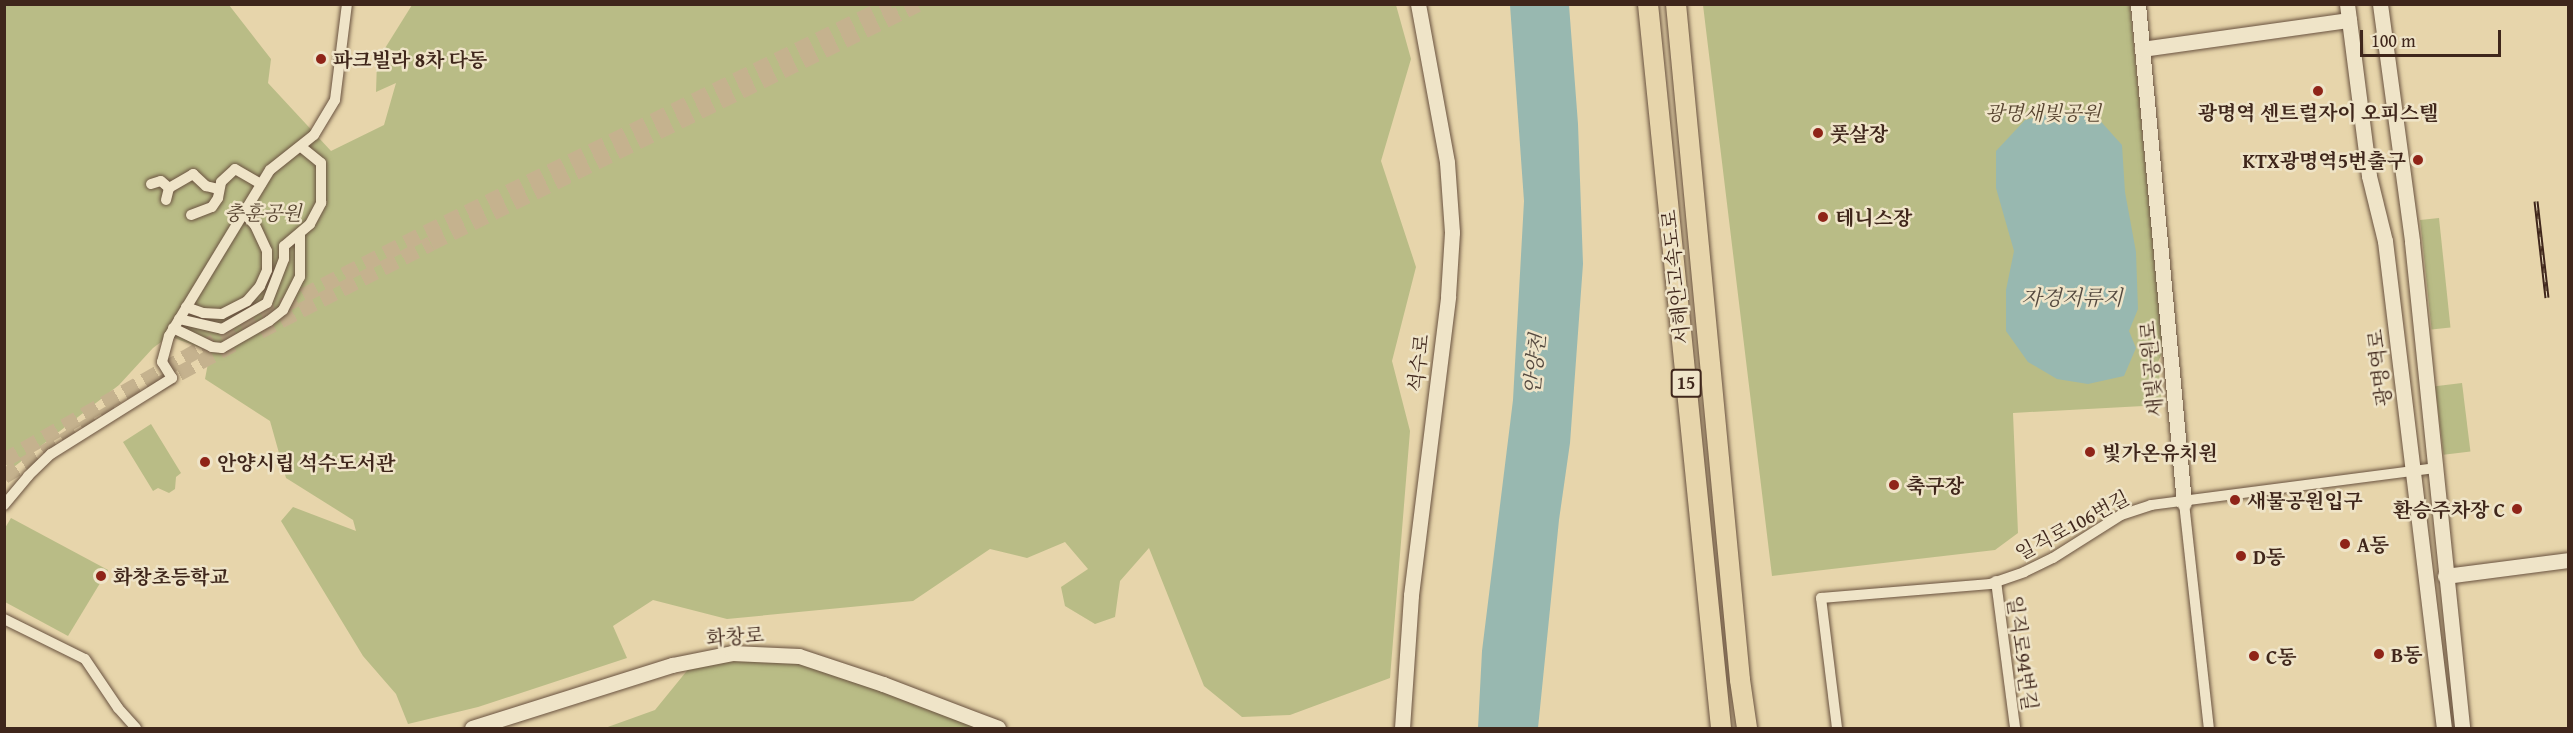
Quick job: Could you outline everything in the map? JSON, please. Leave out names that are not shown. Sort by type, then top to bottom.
[{"type":"highway","name":"서해안고속도로","points":[[1648,4],[1721,729]]},
{"type":"highway","name":"서해안고속도로","points":[[1676,4],[1739,668],[1748,729]]},
{"type":"street","points":[[4,506],[28,476],[51,454],[172,378],[162,362],[176,324],[186,307],[270,170],[314,135],[336,100],[347,4]]},
{"type":"street","name":"석수로","points":[[1402,729],[1411,595],[1448,296],[1452,232],[1447,162],[1418,4]]},
{"type":"street","name":"새빛공원로","points":[[2138,4],[2184,503],[2209,729]]},
{"type":"street","points":[[2380,4],[2412,242],[2462,729]]},
{"type":"street","points":[[2142,49],[2348,12]]},
{"type":"street","name":"광명역로","points":[[2348,12],[2369,176],[2385,241],[2444,729]]},
{"type":"street","points":[[267,251],[284,246],[300,235],[310,224],[321,203],[321,163],[301,147]]},
{"type":"street","points":[[191,215],[212,207],[219,198],[218,189],[221,182],[235,169],[261,184]]},
{"type":"street","points":[[166,200],[169,188],[193,174],[206,186],[218,189]]},
{"type":"street","points":[[151,184],[161,181],[169,188]]},
{"type":"street","points":[[186,307],[203,313],[222,314],[247,301],[260,286],[267,270],[267,251],[255,225],[244,213]]},
{"type":"street","points":[[176,324],[212,347],[222,348],[283,310],[300,277],[300,235]]},
{"type":"street","points":[[176,324],[222,329],[267,303],[285,259],[284,246]]},
{"type":"street","points":[[260,286],[267,303],[283,310]]},
{"type":"street","points":[[222,314],[222,329],[232,343]]},
{"type":"street","name":"일직로106번길","points":[[1837,729],[1821,598],[1996,581],[2024,572],[2053,558],[2121,515],[2151,505],[2184,503],[2434,468]]},
{"type":"street","points":[[2445,576],[2568,560]]},
{"type":"street","name":"일직로94번길","points":[[1996,581],[2015,729]]},
{"type":"street","points":[[4,620],[85,659],[136,729]]},
{"type":"street","name":"화창로","points":[[472,729],[672,665],[732,653],[799,656],[883,684],[998,729]]},
{"type":"green space","name":"충훈공원","points":[[4,5],[229,5],[271,59],[268,83],[331,151],[384,125],[396,83],[376,92],[377,61],[412,5],[1396,5],[1411,59],[1381,161],[1416,267],[1392,361],[1410,431],[1390,678],[1290,715],[1242,717],[1204,686],[1149,548],[1120,581],[1115,617],[1095,624],[1065,606],[1061,587],[1088,569],[1065,542],[1027,558],[990,549],[913,601],[727,619],[653,600],[613,626],[627,658],[478,707],[408,724],[396,694],[363,656],[281,521],[293,507],[356,531],[353,520],[286,478],[270,421],[205,379],[209,358],[201,348],[169,336],[153,348],[119,385],[10,470],[5,463]]},
{"type":"green space","name":"광명새빛공원","points":[[1703,5],[2130,5],[2163,351],[2158,362],[2162,405],[2013,413],[2018,533],[1995,550],[1772,576]]},
{"type":"green space","points":[[2439,218],[2450,327],[2432,329],[2420,220]]},
{"type":"green space","points":[[2462,383],[2470,451],[2444,455],[2435,386]]},
{"type":"green space","points":[[151,424],[181,473],[176,477],[175,489],[169,493],[158,488],[153,491],[123,442]]},
{"type":"green space","points":[[11,518],[108,570],[68,636],[5,602],[5,528]]},
{"type":"green space","points":[[756,657],[799,660],[993,728],[605,728],[655,710],[690,667]]},
{"type":"water","name":"안양천","points":[[1510,5],[1569,5],[1578,124],[1583,264],[1570,443],[1559,520],[1538,728],[1478,728],[1482,651],[1513,400],[1524,201]]},
{"type":"water","name":"자경저류지","points":[[2063,110],[2095,115],[2122,145],[2125,192],[2136,252],[2138,309],[2129,331],[2136,348],[2124,376],[2088,384],[2057,379],[2028,362],[2006,331],[2006,290],[2014,251],[1996,188],[1996,151],[2025,120]]},
{"type":"tunnel","points":[[4,460],[201,348],[426,232],[890,4]]},
{"type":"tunnel","points":[[260,331],[431,243],[918,4]]},
{"type":"tunnel","points":[[159,384],[233,344]]},
{"type":"tunnel","points":[[4,476],[115,409]]},
{"type":"railway","points":[[2536,201],[2547,297]]},
{"type":"place","name":"파크빌라 8차 다동","points":[[321,59]]},
{"type":"place","name":"광명역 센트럴자이 오피스텔","points":[[2318,91]]},
{"type":"place","name":"풋살장","points":[[1818,133]]},
{"type":"place","name":"KTX광명역5번출구","points":[[2418,160]]},
{"type":"place","name":"테니스장","points":[[1823,217]]},
{"type":"place","name":"빛가온유치원","points":[[2090,452]]},
{"type":"place","name":"안양시립 석수도서관","points":[[205,462]]},
{"type":"place","name":"축구장","points":[[1894,485]]},
{"type":"place","name":"새물공원입구","points":[[2235,500]]},
{"type":"place","name":"환승주차장 C","points":[[2517,509]]},
{"type":"place","name":"A동","points":[[2345,544]]},
{"type":"place","name":"D동","points":[[2241,556]]},
{"type":"place","name":"화창초등학교","points":[[101,576]]},
{"type":"place","name":"B동","points":[[2379,654]]},
{"type":"place","name":"C동","points":[[2254,656]]}]
